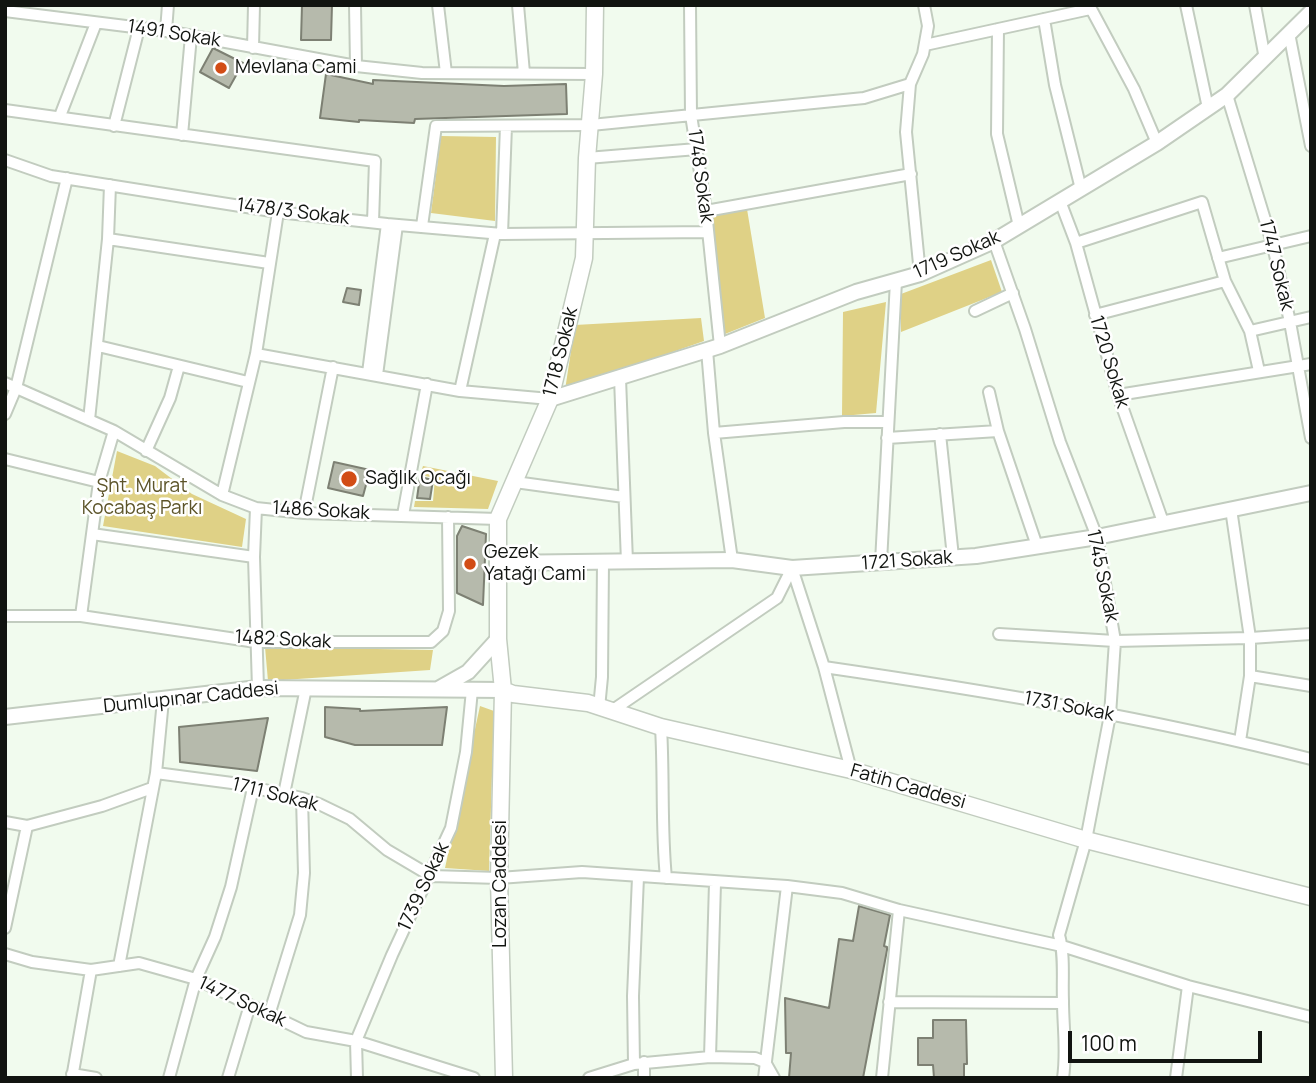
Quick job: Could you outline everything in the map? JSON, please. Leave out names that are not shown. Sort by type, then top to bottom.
[{"type":"main road","name":"1718 Sokak","points":[[503,690],[498,639],[498,519],[550,399],[584,258],[587,158],[594,74],[594,5]]},
{"type":"main road","name":"Fatih Caddesi","points":[[503,690],[513,694],[588,703],[661,727],[851,770],[1086,840],[1311,897]]},
{"type":"main road","name":"Lozan Caddesi","points":[[503,690],[499,878],[504,1078]]},
{"type":"street","points":[[166,31],[168,5]]},
{"type":"street","points":[[253,48],[254,5]]},
{"type":"street","points":[[355,5],[356,66]]},
{"type":"street","points":[[438,5],[446,73]]},
{"type":"street","points":[[518,5],[524,73]]},
{"type":"street","name":"1748 Sokak","points":[[690,5],[691,115],[708,232],[714,433],[732,560]]},
{"type":"street","points":[[920,274],[906,132],[910,84],[925,45],[928,26],[924,5]]},
{"type":"street","points":[[1186,5],[1208,108]]},
{"type":"street","points":[[1255,5],[1265,59]]},
{"type":"street","points":[[925,45],[1090,7],[1134,89],[1157,143]]},
{"type":"street","name":"1491 Sokak","points":[[5,11],[166,31],[356,66],[422,73],[594,74]]},
{"type":"street","name":"1719 Sokak","points":[[550,399],[713,348],[856,292],[920,274],[994,241],[1157,143],[1227,95],[1311,12]]},
{"type":"street","points":[[1044,19],[1055,85],[1081,189]]},
{"type":"street","points":[[60,116],[96,23]]},
{"type":"street","points":[[114,126],[139,28]]},
{"type":"street","points":[[998,29],[997,134],[1019,226]]},
{"type":"street","points":[[1289,33],[1311,146]]},
{"type":"street","points":[[182,135],[191,36]]},
{"type":"street","points":[[422,226],[436,126],[591,125],[864,98],[910,84]]},
{"type":"street","name":"1747 Sokak","points":[[1227,95],[1273,246],[1311,438]]},
{"type":"street","points":[[5,110],[374,162],[373,222]]},
{"type":"street","points":[[460,391],[498,234],[506,126]]},
{"type":"street","points":[[587,158],[696,149]]},
{"type":"street","name":"1478/3 Sokak","points":[[5,160],[51,176],[278,212],[392,224],[498,234],[708,232]]},
{"type":"street","points":[[706,211],[911,174]]},
{"type":"street","points":[[5,414],[16,388],[67,178]]},
{"type":"street","points":[[89,420],[98,346],[99,303],[108,239],[110,185]]},
{"type":"street","name":"1720 Sokak","points":[[1060,201],[1076,243],[1118,395],[1163,522]]},
{"type":"street","points":[[1076,243],[1202,202],[1225,281],[1250,331],[1259,371]]},
{"type":"street","points":[[222,495],[256,354],[278,212]]},
{"type":"street","points":[[372,374],[392,224]]},
{"type":"street","points":[[1218,258],[1311,236]]},
{"type":"street","points":[[108,239],[269,263]]},
{"type":"street","name":"1745 Sokak","points":[[994,241],[1060,442],[1097,537],[1115,641],[1110,715],[1086,840],[1059,935],[1062,946],[1067,1055],[1063,1078]]},
{"type":"street","points":[[881,562],[896,281]]},
{"type":"street","points":[[1094,315],[1225,281]]},
{"type":"street","points":[[975,311],[1013,293]]},
{"type":"street","points":[[1250,331],[1311,317]]},
{"type":"street","points":[[98,346],[248,382]]},
{"type":"street","points":[[256,354],[460,391],[550,399]]},
{"type":"street","points":[[1118,395],[1311,363]]},
{"type":"street","points":[[146,451],[170,398],[179,366]]},
{"type":"street","points":[[304,513],[332,367]]},
{"type":"street","points":[[620,378],[627,562]]},
{"type":"street","name":"1486 Sokak","points":[[5,383],[114,431],[222,495],[257,508],[304,513],[498,519]]},
{"type":"street","points":[[403,515],[426,384]]},
{"type":"street","points":[[989,392],[998,431],[1037,546]]},
{"type":"street","points":[[714,433],[844,422],[888,422]]},
{"type":"street","points":[[81,616],[99,482],[114,431]]},
{"type":"street","points":[[887,438],[998,431]]},
{"type":"street","points":[[940,434],[953,558]]},
{"type":"street","points":[[5,459],[99,482]]},
{"type":"street","points":[[515,481],[624,497]]},
{"type":"street","name":"1721 Sokak","points":[[497,563],[732,560],[792,568],[953,558],[1097,537],[1311,493]]},
{"type":"street","points":[[257,508],[254,557],[258,688]]},
{"type":"street","points":[[1231,509],[1250,638],[1250,676],[1240,741]]},
{"type":"street","name":"1482 Sokak","points":[[5,616],[81,616],[256,642],[431,642],[443,631],[449,611],[448,517]]},
{"type":"street","points":[[92,534],[254,557]]},
{"type":"street","points":[[603,562],[604,710],[777,598],[792,568]]},
{"type":"street","points":[[792,568],[824,667],[851,770]]},
{"type":"street","points":[[999,634],[1115,641],[1311,634]]},
{"type":"street","points":[[438,690],[468,672],[498,639]]},
{"type":"street","name":"1731 Sokak","points":[[824,667],[969,688],[1240,741],[1311,759]]},
{"type":"street","points":[[1250,676],[1311,686]]},
{"type":"street","name":"Dumlupınar Caddesi","points":[[5,718],[258,688],[503,690]]},
{"type":"street","points":[[284,794],[306,688]]},
{"type":"street","name":"1739 Sokak","points":[[357,1078],[356,1041],[392,955],[451,828],[466,752],[472,690]]},
{"type":"street","points":[[119,966],[156,773],[163,700]]},
{"type":"street","points":[[661,727],[664,776],[662,835],[666,878]]},
{"type":"street","name":"1711 Sokak","points":[[156,773],[302,798],[351,819],[387,850],[430,876],[499,878],[582,872],[788,886],[842,893],[899,910],[1062,946],[1188,986],[1311,1017]]},
{"type":"street","points":[[5,822],[27,826],[102,806],[152,788]]},
{"type":"street","points":[[169,1078],[196,979],[215,937],[231,887],[253,788]]},
{"type":"street","points":[[269,1014],[300,915],[304,873],[302,798]]},
{"type":"street","points":[[5,928],[27,826]]},
{"type":"street","points":[[638,877],[633,996],[639,1063],[644,1078]]},
{"type":"street","points":[[710,1057],[715,883]]},
{"type":"street","points":[[764,1078],[788,886]]},
{"type":"street","points":[[882,1078],[899,910]]},
{"type":"street","name":"1477 Sokak","points":[[5,954],[32,962],[91,970],[139,963],[196,979],[306,1032],[356,1041],[474,1078]]},
{"type":"street","points":[[91,970],[72,1076],[96,1078]]},
{"type":"street","points":[[1176,1078],[1188,986]]},
{"type":"street","points":[[889,1002],[1063,1003]]},
{"type":"street","points":[[228,1078],[250,1005]]},
{"type":"street","points":[[589,1078],[639,1063],[710,1057],[755,1058],[765,1062],[774,1078]]},
{"type":"green space","points":[[441,136],[496,137],[495,221],[431,213]]},
{"type":"green space","points":[[746,203],[765,318],[725,334],[712,215]]},
{"type":"green space","points":[[991,260],[1002,292],[901,332],[901,294]]},
{"type":"green space","points":[[886,302],[876,413],[842,416],[843,312]]},
{"type":"green space","points":[[701,318],[704,341],[565,390],[575,325]]},
{"type":"green space","name":"Şht. Murat Kocabaş Parkı","points":[[117,451],[155,466],[192,494],[246,519],[242,547],[103,526]]},
{"type":"green space","points":[[423,466],[498,481],[488,509],[414,507],[415,501],[433,501],[435,478],[420,475]]},
{"type":"green space","points":[[265,647],[433,650],[430,670],[268,681]]},
{"type":"green space","points":[[480,706],[494,711],[489,871],[445,868]]},
{"type":"building","points":[[302,5],[332,5],[331,40],[301,40]]},
{"type":"building","name":"Mevlana Cami","points":[[213,48],[243,63],[229,88],[200,72]]},
{"type":"building","points":[[326,74],[373,84],[373,80],[504,86],[566,84],[567,114],[415,119],[414,123],[320,118]]},
{"type":"building","points":[[347,288],[361,290],[359,305],[343,302]]},
{"type":"building","name":"Sağlık Ocağı","points":[[334,462],[370,470],[363,496],[328,488]]},
{"type":"building","points":[[420,477],[433,480],[430,499],[417,498]]},
{"type":"building","name":"Gezek Yatağı Cami","points":[[462,526],[486,534],[483,605],[457,593],[457,536]]},
{"type":"building","points":[[325,707],[360,711],[447,707],[442,745],[355,745],[325,737]]},
{"type":"building","points":[[268,718],[257,771],[180,762],[179,727]]},
{"type":"building","points":[[859,906],[890,915],[884,946],[887,950],[863,1078],[789,1078],[791,1053],[786,1053],[785,998],[829,1008],[839,939],[853,941]]},
{"type":"building","points":[[933,1020],[966,1020],[967,1064],[964,1064],[964,1078],[934,1078],[933,1065],[918,1065],[918,1038],[933,1038]]},
{"type":"place","name":"Mevlana Cami","points":[[221,68]]},
{"type":"place","name":"Sağlık Ocağı","points":[[349,479]]},
{"type":"place","name":"Gezek Yatağı Cami","points":[[470,564]]}]
